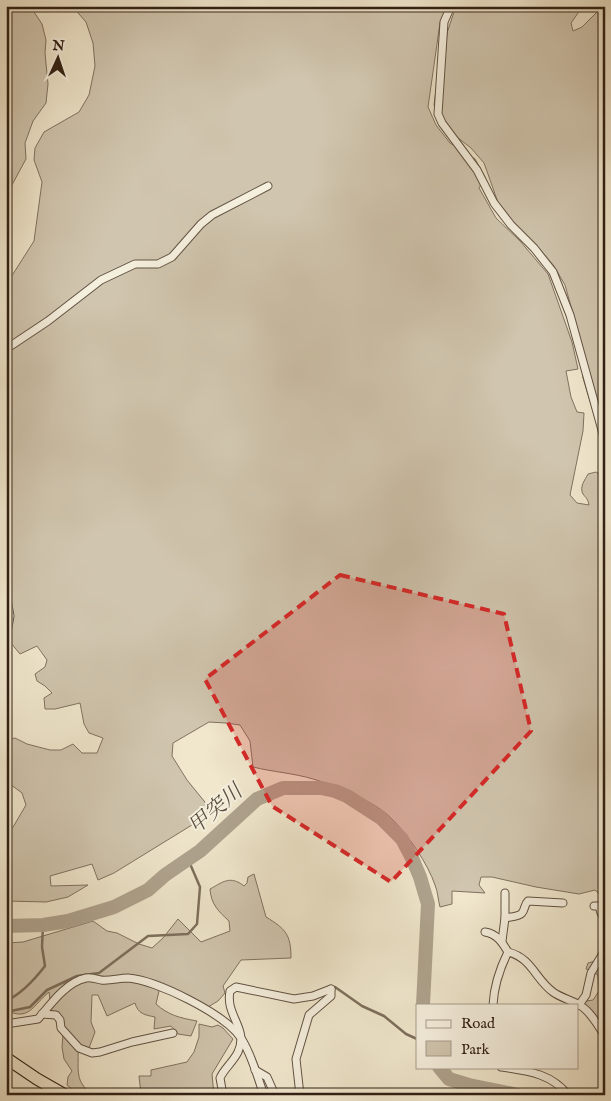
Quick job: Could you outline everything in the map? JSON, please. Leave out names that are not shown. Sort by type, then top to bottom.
[{"type":"highway","points":[[6,1058],[65,1095]]},
{"type":"street","points":[[451,6],[444,22],[438,114],[442,123],[477,170],[494,203],[553,272],[570,314],[605,441]]},
{"type":"street","points":[[6,349],[48,321],[101,280],[135,264],[158,264],[172,257],[201,224],[212,215],[268,186]]},
{"type":"street","points":[[6,594],[10,616],[6,639]]},
{"type":"street","points":[[502,941],[505,918],[505,893]]},
{"type":"street","points":[[505,918],[521,915],[528,901],[563,903]]},
{"type":"street","points":[[594,906],[599,906],[601,913],[605,917]]},
{"type":"street","points":[[485,932],[494,935],[502,941],[508,952],[516,954],[527,961],[541,981],[553,992],[577,1004]]},
{"type":"street","points":[[605,950],[591,973],[586,995],[579,1005],[590,1014],[605,1036]]},
{"type":"street","points":[[493,1004],[497,973],[508,952]]},
{"type":"street","points":[[6,1024],[38,1020],[59,994],[69,986],[87,978],[103,980],[128,978],[159,987],[200,1006],[224,1021],[241,1037]]},
{"type":"street","points":[[264,1095],[241,1037],[240,1028],[232,1016],[228,999],[230,991],[236,987],[294,999],[313,996],[331,989],[331,996],[309,1015],[296,1059],[300,1095]]},
{"type":"street","points":[[42,1014],[56,1015],[60,1020],[61,1028],[79,1048],[92,1053],[174,1033]]},
{"type":"street","points":[[223,1095],[220,1078],[222,1072],[238,1052],[241,1037]]},
{"type":"street","points":[[508,1068],[534,1072],[551,1080],[568,1095]]},
{"type":"street","points":[[255,1070],[267,1076],[275,1095]]},
{"type":"highlighted area","points":[[340,575],[504,614],[531,731],[391,882],[272,806],[205,679]]},
{"type":"green space","points":[[6,6],[29,6],[42,24],[46,40],[45,53],[48,84],[46,103],[33,121],[25,143],[26,159],[6,196]]},
{"type":"green space","points":[[72,6],[447,6],[440,23],[428,107],[436,125],[450,143],[475,159],[485,177],[479,188],[496,218],[520,241],[548,274],[572,342],[578,369],[566,371],[571,397],[577,412],[584,413],[583,431],[570,495],[577,503],[589,505],[582,491],[588,474],[596,472],[605,478],[605,899],[595,890],[579,894],[492,877],[481,877],[479,885],[485,893],[452,891],[452,904],[440,907],[432,877],[422,859],[404,832],[384,812],[354,795],[322,782],[298,775],[253,767],[250,741],[240,725],[209,722],[173,743],[172,756],[187,780],[213,812],[114,873],[98,880],[92,864],[50,876],[51,886],[88,885],[68,897],[46,902],[6,901],[6,839],[26,805],[22,793],[6,781],[6,740],[15,738],[27,744],[50,750],[61,750],[73,744],[82,753],[97,753],[103,738],[89,733],[84,724],[80,703],[55,709],[45,709],[44,698],[52,693],[37,681],[35,674],[45,667],[47,660],[37,646],[20,654],[6,637],[6,285],[34,241],[42,182],[34,160],[35,148],[44,132],[79,112],[89,95],[95,66],[93,43],[86,22]]},
{"type":"green space","points":[[456,6],[583,6],[571,23],[573,31],[582,27],[605,6],[605,458],[600,434],[583,378],[579,335],[565,285],[554,266],[538,247],[505,222],[484,163],[471,148],[453,134],[434,105],[437,82],[445,58],[447,33]]},
{"type":"green space","points":[[254,874],[266,917],[286,933],[290,944],[291,958],[241,960],[223,986],[225,993],[218,1001],[208,1007],[162,984],[156,1004],[175,1016],[197,1021],[191,1036],[178,1034],[171,1026],[154,1029],[155,1017],[140,1012],[135,1003],[107,1016],[98,995],[92,995],[91,1022],[95,1032],[89,1048],[78,1049],[78,1064],[80,1080],[93,1095],[79,1095],[67,1085],[68,1077],[72,1071],[64,1059],[62,1047],[63,1034],[52,1014],[49,992],[25,1013],[20,1014],[6,1010],[6,943],[23,942],[93,921],[107,931],[117,933],[152,948],[163,938],[178,919],[201,942],[230,931],[229,921],[216,907],[210,889],[231,880],[244,886],[247,883],[248,877]]},
{"type":"green space","points":[[605,935],[605,1041],[594,1020],[580,1002],[593,1000],[599,991],[598,975],[586,969],[588,963],[595,961]]},
{"type":"green space","points":[[199,1024],[212,1027],[218,1025],[233,1039],[212,1074],[214,1095],[137,1095],[141,1094],[139,1076],[151,1076],[151,1070],[187,1062],[194,1052],[199,1037]]},
{"type":"waterway","name":"甲突川","points":[[6,926],[43,925],[68,921],[114,907],[148,890],[165,875],[200,851],[257,799],[283,788],[321,788],[347,796],[381,818],[402,839],[412,858],[428,904],[423,1004]]},
{"type":"waterway","points":[[6,1012],[30,1007],[47,990],[77,976],[99,973],[148,936],[188,934],[197,924],[200,887],[188,859]]},
{"type":"waterway","points":[[6,1001],[27,986],[45,966],[42,947],[43,925]]},
{"type":"waterway","points":[[335,987],[362,1006],[384,1016],[406,1034],[416,1039]]},
{"type":"waterway","name":"甲突川","points":[[440,1068],[449,1079],[518,1095]]}]
